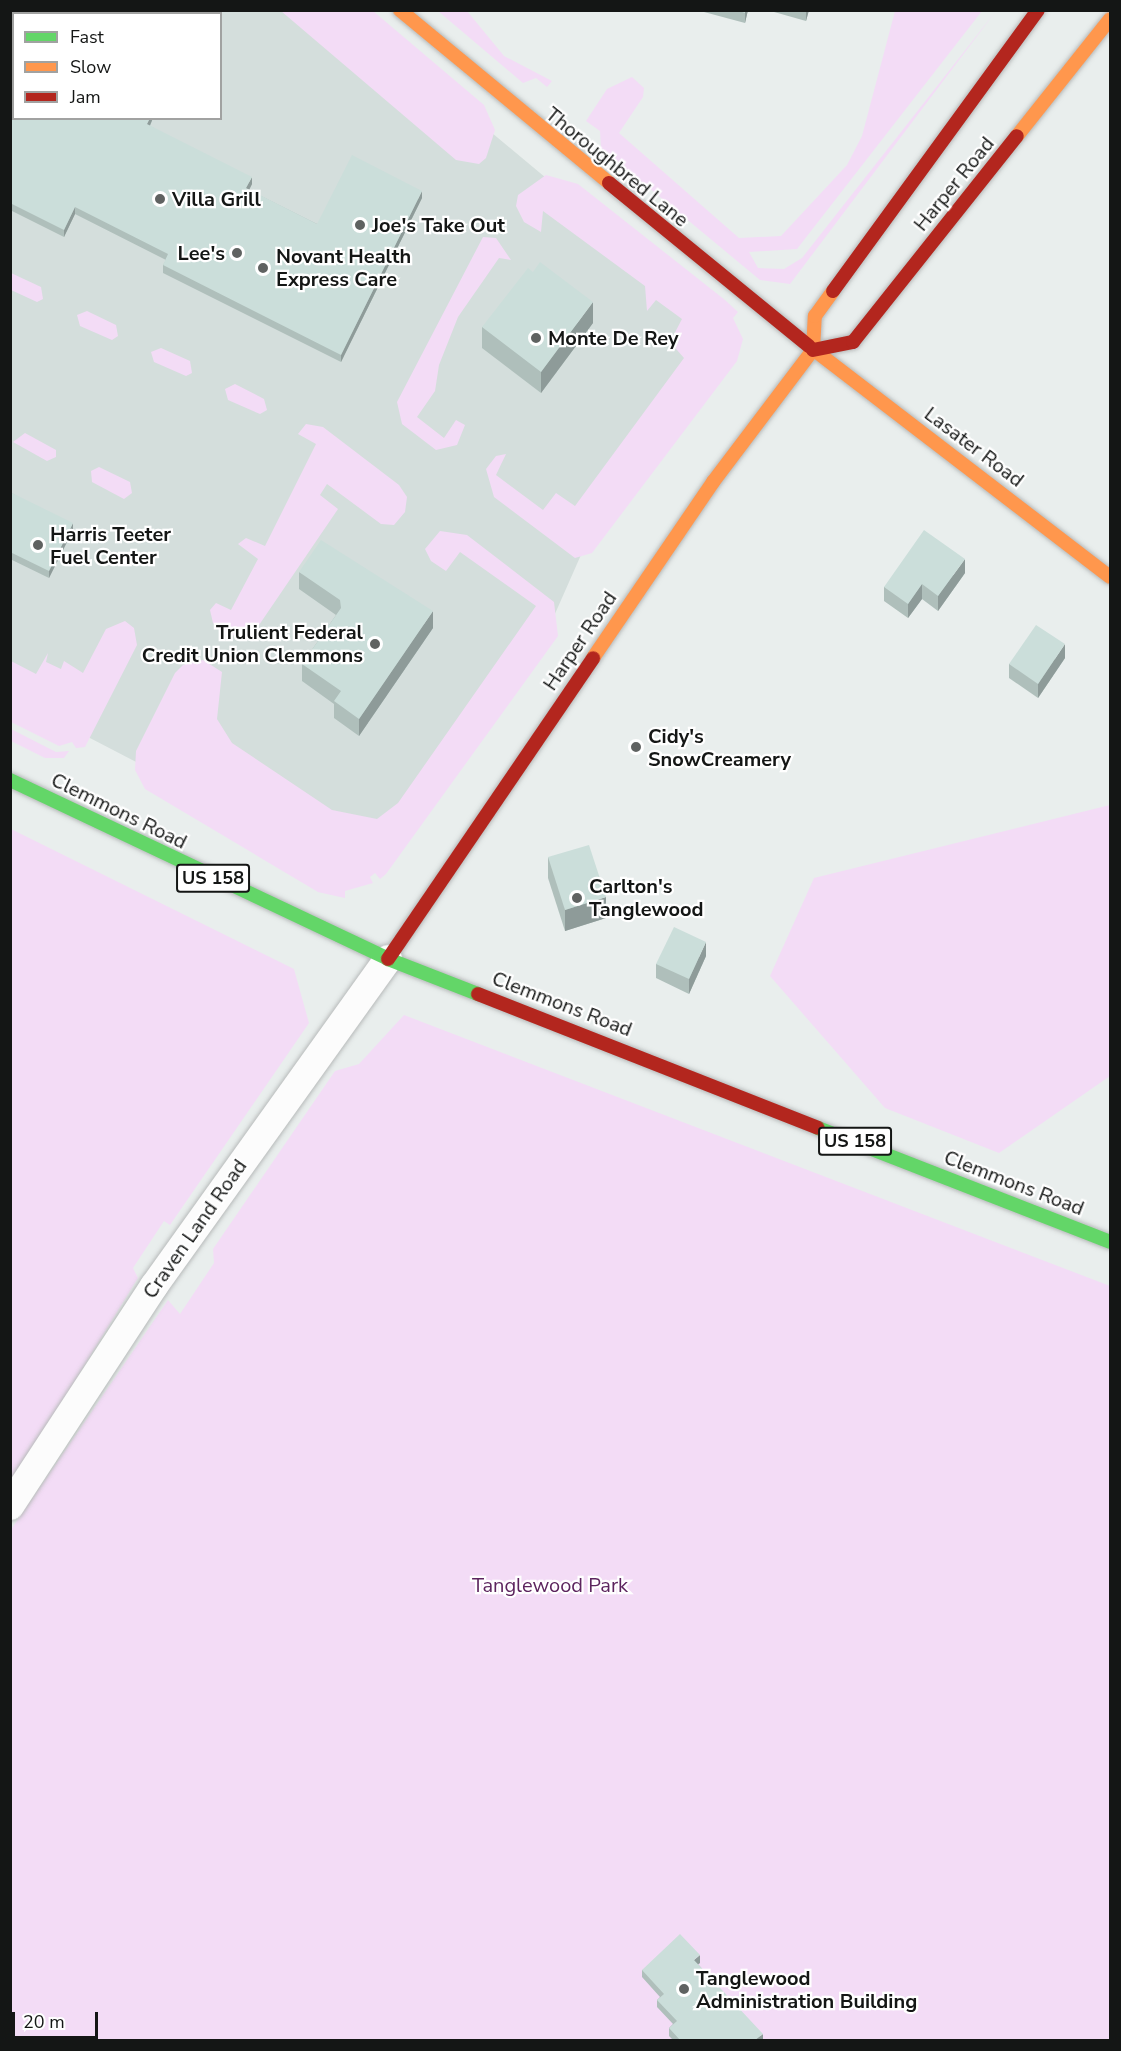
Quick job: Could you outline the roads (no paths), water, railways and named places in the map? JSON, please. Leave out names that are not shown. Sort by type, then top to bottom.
[{"type":"main road","name":"Thoroughbred Lane","points":[[400,10],[813,350]]},
{"type":"main road","name":"Harper Road","points":[[388,959],[713,482],[813,350],[815,316],[1038,10]]},
{"type":"main road","name":"Harper Road","points":[[813,350],[853,342],[1110,19]]},
{"type":"main road","name":"Lasater Road","points":[[813,350],[1110,577]]},
{"type":"main road","name":"Clemmons Road","points":[[10,780],[388,959],[1110,1242]]},
{"type":"street","name":"Craven Land Road","points":[[10,1506],[154,1286],[388,959]]},
{"type":"place","name":"Villa Grill","points":[[160,199]]},
{"type":"place","name":"Joe's Take Out","points":[[360,225]]},
{"type":"place","name":"Lee's","points":[[237,253]]},
{"type":"place","name":"Novant Health Express Care","points":[[263,268]]},
{"type":"place","name":"Monte De Rey","points":[[536,338]]},
{"type":"place","name":"Harris Teeter Fuel Center","points":[[38,545]]},
{"type":"place","name":"Trulient Federal Credit Union Clemmons","points":[[375,644]]},
{"type":"place","name":"Cidy's SnowCreamery","points":[[636,747]]},
{"type":"place","name":"Carlton's Tanglewood","points":[[577,898]]},
{"type":"place","name":"Tanglewood Administration Building","points":[[684,1989]]},
{"type":"park label","name":"Tanglewood Park","points":[[550,1585]]}]
